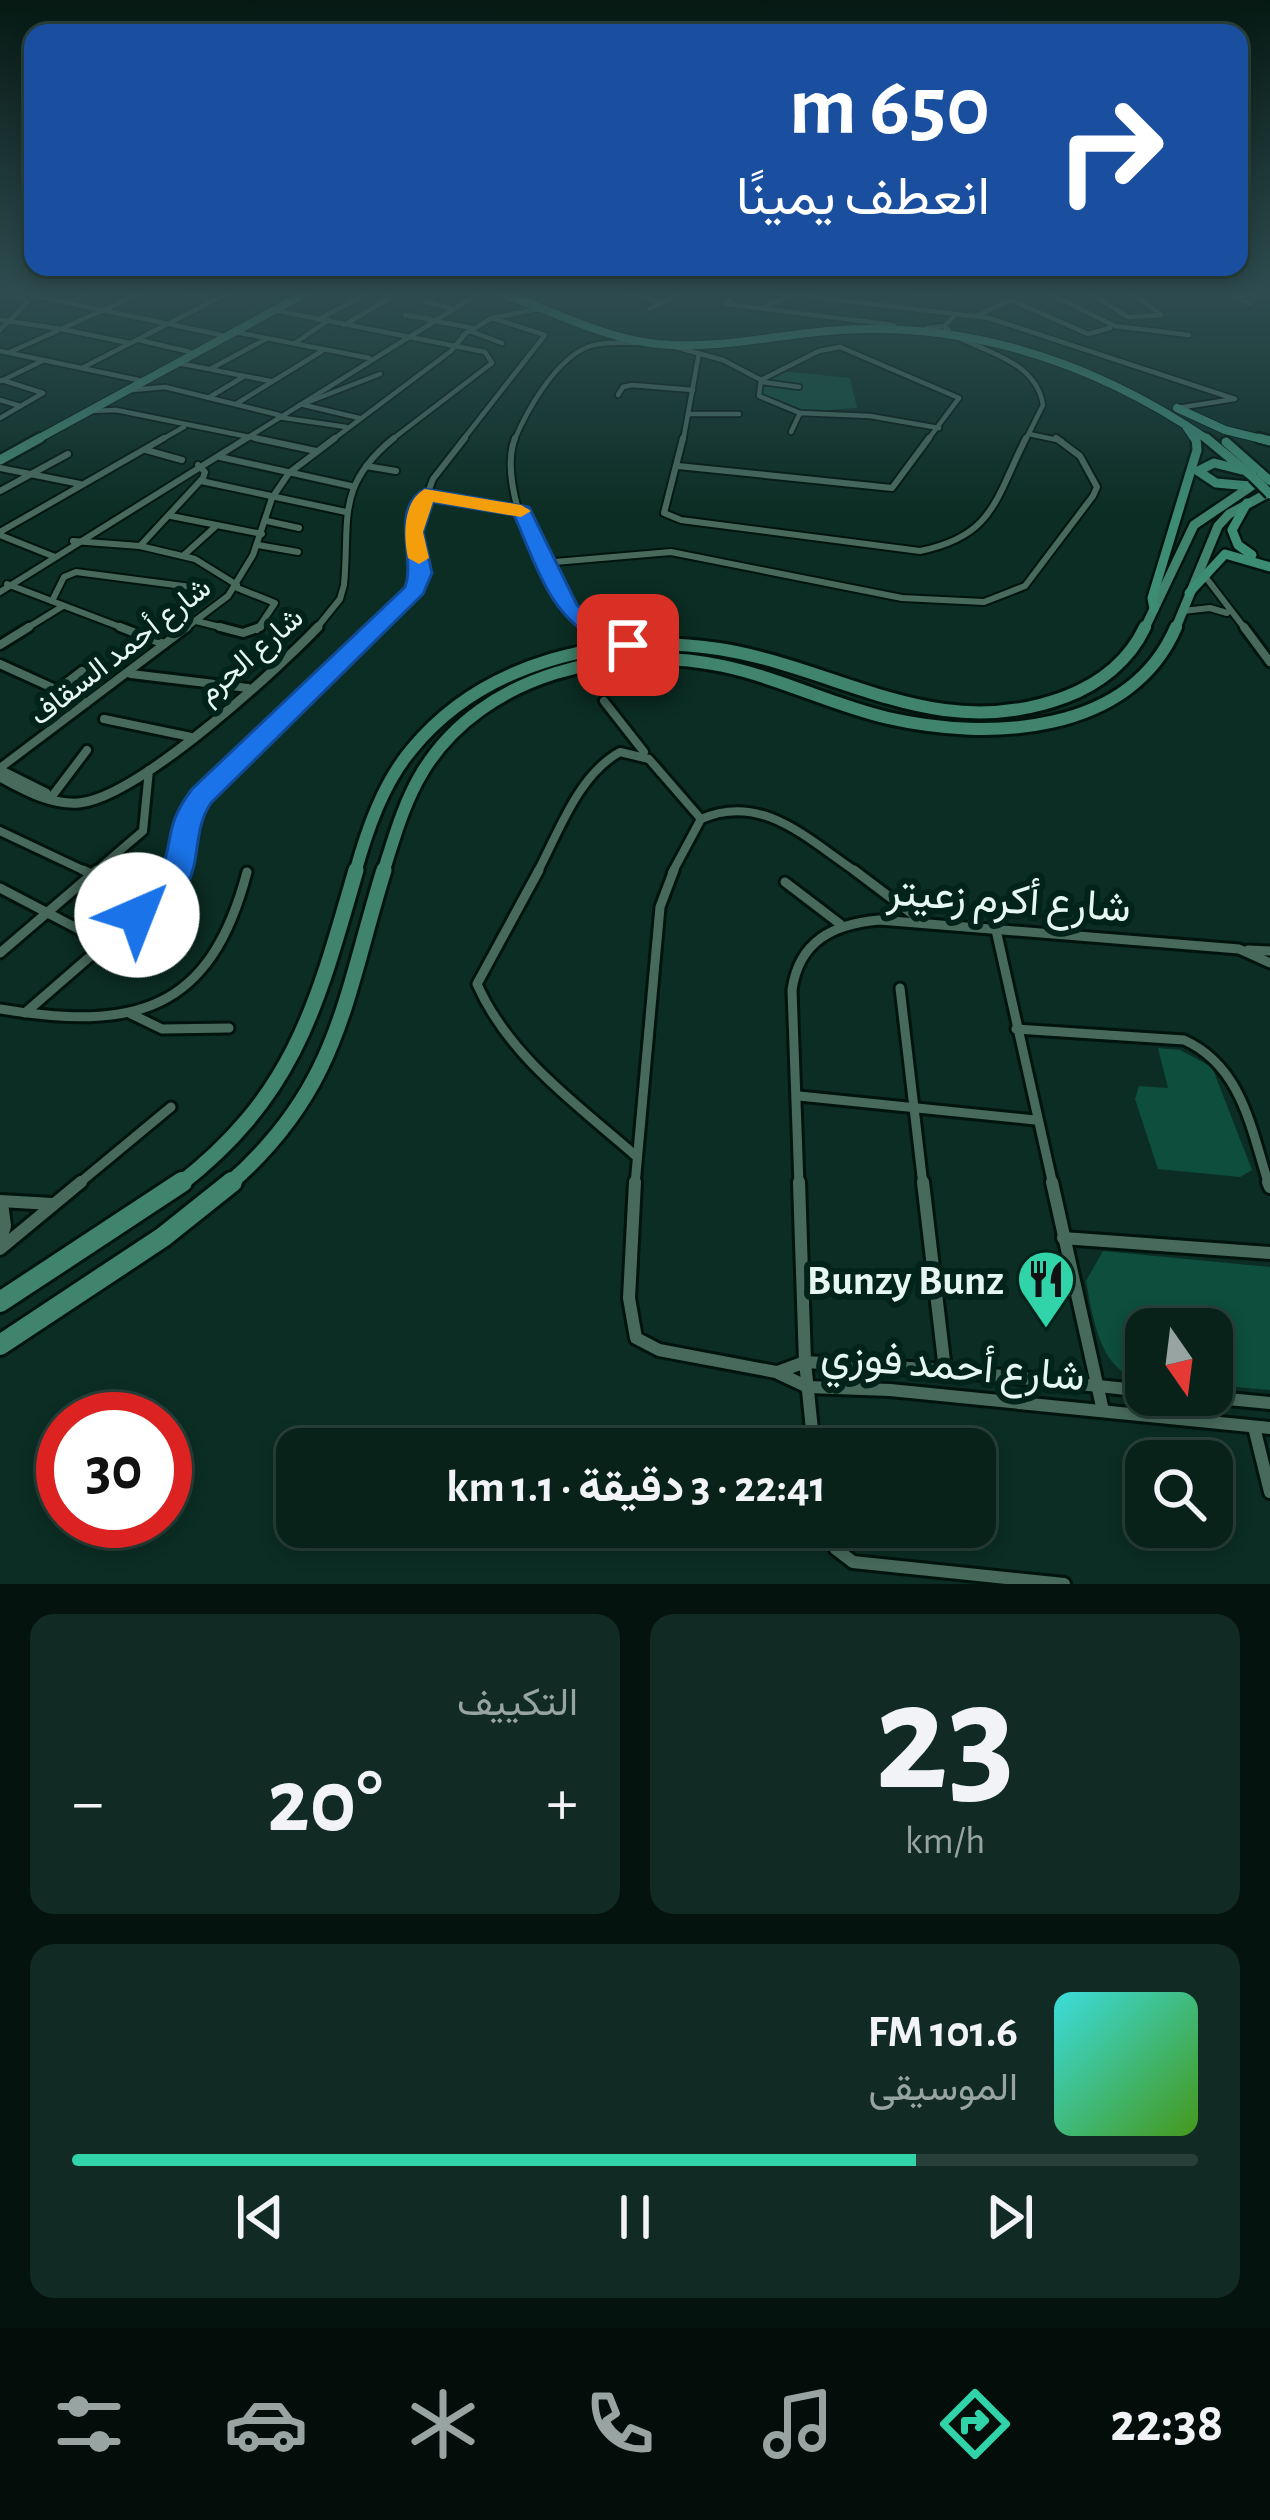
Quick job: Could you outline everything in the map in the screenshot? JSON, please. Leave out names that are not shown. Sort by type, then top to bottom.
[{"type":"highway","points":[[1078,367],[1175,411],[1270,443]]},
{"type":"highway","points":[[1084,367],[1175,411],[1248,460]]},
{"type":"highway","points":[[1175,411],[1259,478]]},
{"type":"highway","points":[[1154,609],[1152,598],[1197,451],[1196,439],[1175,411]]},
{"type":"highway","points":[[1270,443],[1246,446],[1248,460],[1270,493]]},
{"type":"highway","points":[[1214,463],[1259,478],[1216,483],[1198,471],[1214,463]]},
{"type":"highway","points":[[1247,503],[1233,524],[1233,537],[1243,550],[1270,564]]},
{"type":"highway","points":[[1189,593],[1229,554],[1270,564]]},
{"type":"main road","points":[[0,461],[162,367]]},
{"type":"main road","points":[[0,461],[171,367]]},
{"type":"main road","points":[[0,1302],[199,1168],[273,1090],[312,1018],[382,794],[415,740],[456,705],[505,677],[549,660],[628,645],[718,650],[887,701],[992,711],[1053,702],[1098,683],[1136,646],[1194,524],[1259,478]]},
{"type":"main road","points":[[0,1345],[215,1196],[260,1156],[303,1103],[340,1033],[413,786],[436,748],[491,701],[538,679],[586,665],[670,659],[744,671],[896,720],[1015,728],[1096,709],[1137,684],[1160,659],[1211,536],[1223,519],[1270,493]]},
{"type":"main road","points":[[0,1288],[22,1288]]},
{"type":"street","points":[[1,381],[29,367]]},
{"type":"street","points":[[77,367],[138,380]]},
{"type":"street","points":[[200,367],[272,381]]},
{"type":"street","points":[[211,369],[215,367]]},
{"type":"street","points":[[238,402],[295,367]]},
{"type":"street","points":[[140,546],[198,474],[243,438],[354,367]]},
{"type":"street","name":"شارع أحمد السقاف","points":[[0,772],[236,586],[268,521],[272,498],[290,473],[426,367]]},
{"type":"street","name":"شارع الحرم","points":[[98,798],[149,770],[318,630],[340,601],[352,486],[394,439],[488,367]]},
{"type":"street","points":[[25,1013],[174,881],[185,819],[201,796],[415,589],[421,573],[412,538],[424,498],[519,367]]},
{"type":"street","points":[[567,367],[540,397],[509,453],[509,476],[543,563],[571,613],[594,631],[628,645]]},
{"type":"street","points":[[695,367],[678,466],[662,507],[670,517],[920,551],[950,545],[980,529],[1043,405],[1036,380],[1014,367]]},
{"type":"street","points":[[733,367],[761,381],[799,387]]},
{"type":"street","points":[[761,381],[788,367]]},
{"type":"street","points":[[678,466],[896,486],[958,395],[891,367]]},
{"type":"street","points":[[1136,367],[1235,399],[1175,411]]},
{"type":"street","points":[[158,374],[156,379],[162,384],[346,427]]},
{"type":"street","points":[[282,413],[380,374]]},
{"type":"street","points":[[127,391],[154,386],[210,396],[244,376]]},
{"type":"street","points":[[0,418],[42,392],[1,381]]},
{"type":"street","points":[[761,381],[759,397],[800,413],[874,414],[939,428]]},
{"type":"street","points":[[618,395],[623,387],[632,385],[693,390]]},
{"type":"street","points":[[116,410],[112,403],[117,396]]},
{"type":"street","points":[[0,400],[22,406]]},
{"type":"street","points":[[303,405],[359,418]]},
{"type":"street","points":[[88,412],[116,410],[316,451]]},
{"type":"street","points":[[791,432],[800,413]]},
{"type":"street","points":[[689,414],[739,414]]},
{"type":"street","points":[[0,534],[185,426]]},
{"type":"street","points":[[543,563],[671,552],[919,600],[964,603],[1004,598],[1030,581],[1096,487],[1087,464],[1052,434],[1027,434]]},
{"type":"street","points":[[77,541],[198,474],[243,438]]},
{"type":"street","points":[[145,449],[182,460]]},
{"type":"street","points":[[0,491],[68,454]]},
{"type":"street","points":[[222,455],[352,486]]},
{"type":"street","points":[[0,461],[28,476],[82,484]]},
{"type":"street","points":[[366,466],[396,471]]},
{"type":"street","points":[[4,588],[184,477],[198,474],[272,498],[346,512]]},
{"type":"street","points":[[424,498],[522,511]]},
{"type":"street","points":[[169,515],[262,534]]},
{"type":"street","points":[[268,521],[299,528]]},
{"type":"street","points":[[184,555],[217,525]]},
{"type":"street","points":[[0,534],[56,554]]},
{"type":"street","points":[[77,541],[184,555],[275,603],[258,630],[243,633],[196,621]]},
{"type":"street","points":[[258,545],[298,552]]},
{"type":"street","points":[[52,602],[64,577],[76,572],[191,586]]},
{"type":"street","points":[[1207,579],[1270,662]]},
{"type":"street","points":[[4,588],[165,644]]},
{"type":"street","points":[[0,645],[63,606]]},
{"type":"street","points":[[1181,612],[1210,608],[1234,616]]},
{"type":"street","points":[[0,636],[16,633]]},
{"type":"street","points":[[0,664],[87,704]]},
{"type":"street","points":[[57,690],[82,670]]},
{"type":"street","points":[[128,674],[248,688]]},
{"type":"street","points":[[604,701],[701,820]]},
{"type":"street","points":[[104,719],[191,737]]},
{"type":"street","points":[[53,795],[87,750]]},
{"type":"street","points":[[636,1156],[543,1074],[485,1004],[477,984],[488,956],[592,773],[622,751],[645,754]]},
{"type":"street","points":[[0,953],[143,831],[149,770]]},
{"type":"street","points":[[0,772],[53,795],[98,798]]},
{"type":"street","points":[[0,772],[57,802],[98,798]]},
{"type":"street","points":[[636,1156],[662,895],[701,820],[729,807],[760,811],[895,897],[924,923]]},
{"type":"street","points":[[0,831],[94,875]]},
{"type":"street","points":[[0,1010],[75,1022],[130,1014],[178,990],[214,961],[234,924],[247,872]]},
{"type":"street","points":[[785,882],[840,924]]},
{"type":"street","points":[[0,888],[105,943]]},
{"type":"street","name":"شارع أكرم زعيتر","points":[[812,1428],[793,969],[810,943],[840,924],[879,920],[1239,950],[1270,963]]},
{"type":"street","points":[[996,930],[1102,1411]]},
{"type":"street","points":[[1239,950],[1270,950]]},
{"type":"street","points":[[900,988],[945,1370]]},
{"type":"street","points":[[130,1014],[161,1029],[230,1028]]},
{"type":"street","points":[[1016,1029],[1184,1040],[1207,1048],[1228,1072],[1270,1187]]},
{"type":"street","points":[[799,1096],[1035,1120]]},
{"type":"street","points":[[0,1246],[171,1107]]},
{"type":"street","name":"شارع أحمد فوزي","points":[[636,1156],[630,1298],[636,1338],[659,1350],[776,1372],[808,1387],[1270,1428]]},
{"type":"street","points":[[0,1246],[5,1226],[1,1201],[53,1203]]},
{"type":"street","points":[[1064,1238],[1270,1253]]},
{"type":"street","name":"شارع أحمد فوزي","points":[[776,1372],[806,1362],[945,1370],[1125,1389]]},
{"type":"street","points":[[1233,1399],[1270,1403]]},
{"type":"street","points":[[1254,1427],[1270,1492]]},
{"type":"street","points":[[836,1548],[853,1562],[982,1581],[1064,1584]]},
{"type":"green space","points":[[771,370],[850,378],[857,408],[800,412],[759,396]]},
{"type":"green space","points":[[1158,1048],[1180,1050],[1212,1067],[1252,1170],[1240,1177],[1158,1169],[1135,1099],[1139,1086],[1168,1088]]},
{"type":"green space","points":[[1103,1251],[1270,1267],[1270,1390],[1233,1387],[1233,1308],[1125,1308],[1125,1372],[1101,1343],[1086,1281]]},
{"type":"slow traffic","points":[[419,558],[412,538],[425,495],[521,511]]},
{"type":"place","name":"Bunzy Bunz","points":[[1046,1330]]},
{"type":"route","points":[[137,915],[174,881],[185,819],[201,796],[415,589],[421,573],[412,538],[425,495],[522,511],[567,608],[594,631],[628,645]]}]
